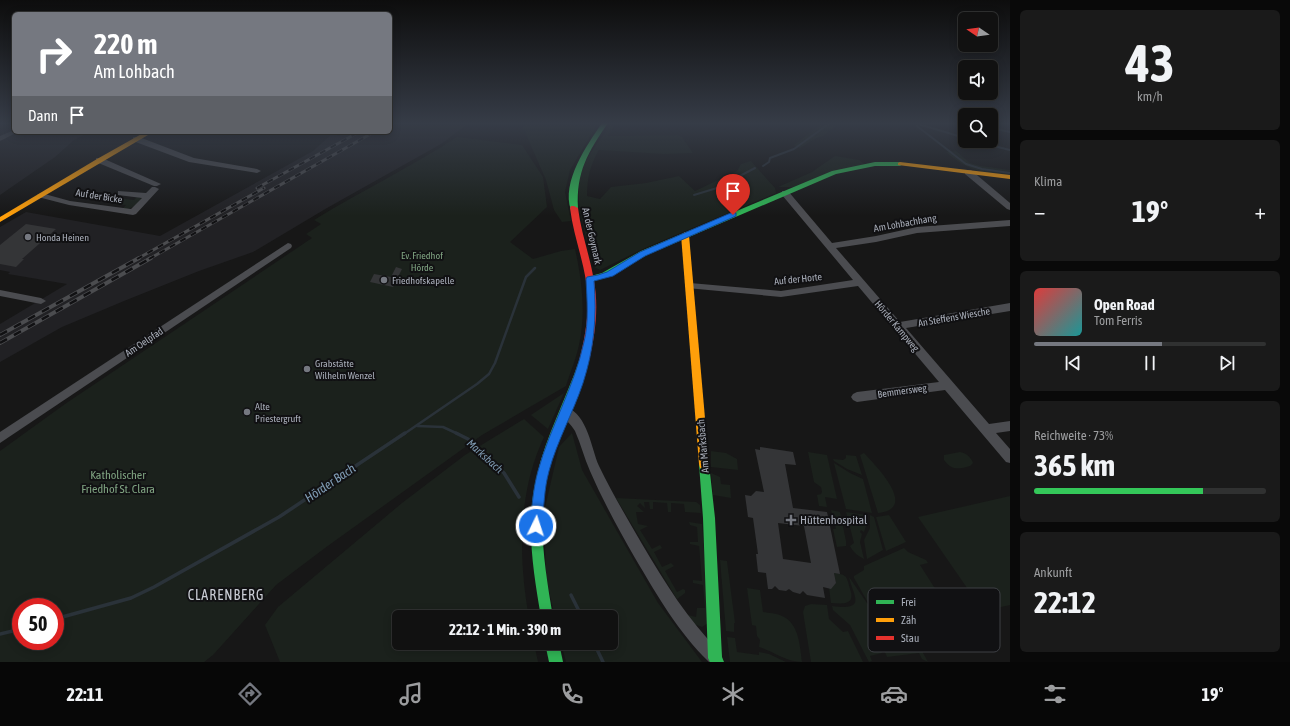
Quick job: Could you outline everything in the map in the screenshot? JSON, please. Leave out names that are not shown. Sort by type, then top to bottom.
[{"type":"street","points":[[0,220],[109,154]]},
{"type":"street","points":[[180,154],[192,160],[257,171]]},
{"type":"street","name":"An der Goymark","points":[[546,610],[536,526],[540,485],[548,456],[582,370],[589,341],[592,308],[590,279],[573,204],[573,185],[579,164],[585,154]]},
{"type":"street","name":"Auf der Bicke","points":[[41,195],[69,203],[133,212],[156,186],[99,160]]},
{"type":"street","points":[[590,279],[599,278],[610,274],[642,254],[834,172],[860,166],[885,164],[913,165],[1010,177]]},
{"type":"street","points":[[968,172],[1010,207]]},
{"type":"street","name":"Auf der Bicke","points":[[121,193],[148,196]]},
{"type":"street","name":"Hörder Kampweg","points":[[785,193],[1010,458]]},
{"type":"street","name":"Am Lohbachhang","points":[[829,246],[876,239],[917,230],[1010,223]]},
{"type":"street","name":"Am Marksbach","points":[[685,235],[708,518],[716,660]]},
{"type":"street","name":"Am Oelpfad","points":[[0,438],[288,246]]},
{"type":"street","name":"Auf der Horte","points":[[690,286],[781,294],[860,282]]},
{"type":"street","points":[[0,293],[41,301]]},
{"type":"street","name":"An Steffens Wiesche","points":[[898,326],[1010,307]]},
{"type":"street","name":"Bemmersweg","points":[[857,397],[947,385]]},
{"type":"street","name":"Am Marksbach","points":[[566,412],[574,419],[583,434],[593,467],[625,528],[675,612],[699,643],[716,660]]},
{"type":"street","points":[[986,430],[1010,426]]},
{"type":"street","points":[[553,650],[556,662]]},
{"type":"shaded area","points":[[0,154],[58,154],[55,157],[0,195]]},
{"type":"shaded area","points":[[308,154],[423,154],[327,208],[253,252],[199,271],[62,327],[0,362],[0,324],[67,284],[8,274],[10,272],[0,270],[0,227],[26,212],[160,236]]},
{"type":"green space","points":[[430,154],[528,154],[543,177],[547,207],[510,242],[533,259],[561,251],[575,249],[580,273],[583,309],[581,333],[578,350],[566,386],[482,435],[276,585],[213,655],[204,662],[0,662],[0,451],[65,404],[312,238],[306,234],[321,224],[314,220]]},
{"type":"green space","points":[[535,154],[580,154],[570,170],[565,192],[571,221],[562,222],[554,210],[546,180]]},
{"type":"green space","points":[[590,154],[597,154],[590,172],[587,196],[600,199],[611,187],[646,183],[679,176],[695,191],[737,171],[741,164],[751,161],[775,188],[776,193],[645,248],[600,270],[594,267],[580,212],[579,185],[582,171]]},
{"type":"green space","points":[[948,154],[959,154],[970,163],[981,166],[1010,170],[1010,176],[976,170],[954,159]]},
{"type":"green space","points":[[835,156],[859,160],[864,164],[794,187],[778,187],[812,172]]},
{"type":"green space","points":[[137,197],[142,199],[136,205],[128,209],[122,209],[126,205],[112,204],[117,198],[134,200]]},
{"type":"green space","points":[[564,393],[548,429],[531,415]]},
{"type":"green space","points":[[524,419],[544,437],[535,458],[525,503],[522,549],[525,595],[528,610],[392,610],[392,650],[535,650],[538,662],[280,662],[265,625],[278,607],[402,503],[465,455]]},
{"type":"green space","points":[[572,433],[582,470],[658,603],[702,662],[566,662],[563,650],[618,650],[618,610],[553,610],[546,578],[544,512],[559,447]]},
{"type":"green space","points":[[711,451],[726,453],[737,459],[738,470],[711,467]]},
{"type":"green space","points":[[808,452],[827,455],[837,499],[825,497],[827,507],[819,506],[817,495],[821,494],[822,492],[821,487],[814,482]]},
{"type":"green space","points":[[960,452],[970,457],[973,463],[970,466],[953,468],[944,460],[944,455]]},
{"type":"green space","points":[[864,453],[891,486],[895,496],[895,504],[890,510],[878,513],[860,455]]},
{"type":"green space","points":[[846,455],[856,456],[862,475],[847,469],[833,459],[843,460],[846,458]]},
{"type":"green space","points":[[834,463],[863,479],[872,513],[846,509]]},
{"type":"green space","points":[[711,473],[720,477],[721,484],[730,485],[731,498],[713,495]]},
{"type":"green space","points":[[1010,496],[1010,605],[1000,607],[1000,588],[967,588],[918,517]]},
{"type":"green space","points":[[616,498],[696,502],[700,505],[701,513],[685,512],[684,504],[671,503],[671,512],[668,512],[667,503],[653,502],[653,509],[650,509],[649,502],[644,502],[645,508],[640,503],[637,506],[644,512],[636,512],[638,524],[648,526],[640,530],[652,549],[660,545],[662,548],[654,552],[662,567],[671,563],[674,566],[665,571],[677,592],[683,589],[685,590],[685,593],[677,599]]},
{"type":"green space","points":[[831,510],[840,512],[846,546],[837,547],[833,529],[836,529]]},
{"type":"green space","points":[[846,512],[867,515],[867,523],[864,532],[861,530],[860,532],[862,534],[860,542],[864,559],[856,554],[850,546],[854,543]]},
{"type":"green space","points":[[870,515],[874,517],[883,550],[867,559],[864,540],[870,528]]},
{"type":"green space","points":[[889,515],[906,542],[886,551],[876,517]]},
{"type":"green space","points":[[689,522],[702,524],[709,618],[708,623],[702,627],[694,624],[688,617],[688,615],[696,617],[697,608],[705,608],[703,585],[693,583],[693,580],[702,581],[699,546],[690,544],[690,542],[698,542],[697,527],[690,525]]},
{"type":"green space","points":[[904,548],[908,552],[926,560],[928,563],[920,565],[935,588],[868,588],[868,602],[854,578],[854,576],[864,570],[864,566]]},
{"type":"green space","points":[[720,560],[727,561],[735,623],[734,632],[726,631]]},
{"type":"green space","points":[[834,573],[842,574],[847,578],[851,594],[850,601],[844,603],[831,603],[829,588],[836,583]]},
{"type":"green space","points":[[849,577],[868,604],[868,652],[882,653],[870,656],[872,661],[869,662],[850,625],[833,610],[832,606],[850,606],[854,604],[856,600]]},
{"type":"green space","points":[[747,588],[760,590],[763,612],[780,615],[788,619],[792,624],[798,636],[802,662],[790,660],[759,647],[760,640],[757,636],[756,626],[752,625]]},
{"type":"green space","points":[[811,604],[827,605],[829,619],[843,632],[848,631],[863,662],[811,662],[803,612],[805,606]]},
{"type":"green space","points":[[727,637],[735,638],[737,652],[759,655],[759,652],[769,654],[786,662],[730,662]]},
{"type":"green space","points":[[885,652],[922,652],[928,662],[922,659],[919,653],[887,657]]},
{"type":"building","name":"Honda Heinen","points":[[26,224],[56,229],[22,259],[24,259],[16,267],[0,264],[0,245]]},
{"type":"building","name":"Friedhofskapelle","points":[[396,267],[402,269],[393,287],[370,282],[374,274],[391,277]]},
{"type":"building","name":"Hüttenhospital","points":[[760,447],[793,452],[796,465],[785,464],[793,508],[827,512],[840,574],[834,573],[836,583],[831,589],[823,587],[825,598],[807,595],[803,591],[800,594],[789,589],[786,591],[779,590],[775,586],[772,589],[768,589],[766,573],[758,572],[756,554],[758,554],[753,518],[748,517],[745,495],[751,496],[756,491],[764,492],[755,449],[760,450]],"holes":[[[778,523],[804,526],[811,563],[783,559]]]},
{"type":"waterway","name":"Hörder Bach","points":[[763,166],[769,162],[770,158],[781,154]]},
{"type":"waterway","points":[[953,154],[966,164],[982,169],[1010,173]]},
{"type":"waterway","name":"Hörder Bach","points":[[694,195],[717,188],[755,168]]},
{"type":"waterway","name":"Hörder Bach","points":[[404,434],[477,384],[489,374],[495,363],[526,277],[535,268]]},
{"type":"waterway","name":"Marksbach","points":[[417,426],[443,427],[458,434]]},
{"type":"waterway","name":"Hörder Bach","points":[[64,617],[131,598],[154,587],[279,517],[405,433]]},
{"type":"waterway","name":"Marksbach","points":[[458,434],[468,439],[504,473],[519,497]]},
{"type":"waterway","name":"Marksbach","points":[[571,595],[578,610]]},
{"type":"waterway","name":"Hörder Bach","points":[[0,634],[12,631]]},
{"type":"waterway","name":"Marksbach","points":[[597,650],[603,662]]},
{"type":"railway","points":[[257,188],[319,154]]},
{"type":"railway","points":[[149,259],[335,154]]},
{"type":"railway","points":[[137,259],[264,188]]},
{"type":"railway","points":[[0,335],[139,258]]},
{"type":"railway","points":[[0,343],[151,258]]},
{"type":"traffic: fast","points":[[574,208],[574,183],[580,162],[585,154]]},
{"type":"traffic: fast","points":[[590,279],[598,278],[612,272],[644,253],[834,172],[875,164],[900,164]]},
{"type":"traffic: fast","points":[[546,610],[537,546],[537,511],[539,493],[546,461],[584,361]]},
{"type":"traffic: fast","points":[[704,464],[709,518],[715,658],[717,662]]},
{"type":"traffic: fast","points":[[553,650],[556,662]]},
{"type":"traffic: slow","points":[[0,220],[110,154]]},
{"type":"traffic: slow","points":[[900,164],[1010,177]]},
{"type":"traffic: slow","points":[[685,235],[704,464]]},
{"type":"traffic: jam","points":[[574,208],[576,224],[588,271],[592,305],[591,327],[584,361]]},
{"type":"place","name":"Honda Heinen","points":[[28,237]]},
{"type":"place","name":"Friedhofskapelle","points":[[384,280]]},
{"type":"place","name":"Grabstätte Wilhelm Wenzel","points":[[307,369]]},
{"type":"place","name":"Alte Priestergruft","points":[[247,412]]},
{"type":"place","name":"Hüttenhospital","points":[[791,520]]},
{"type":"district","name":"CLARENBERG","points":[[226,595]]},
{"type":"route","points":[[536,526],[540,485],[543,471],[554,440],[578,384],[589,341],[592,308],[590,279],[599,278],[610,274],[642,254],[733,215]]},
{"type":"park label","name":"Ev. Friedhof Hörde","points":[[422,260]]},
{"type":"park label","name":"Katholischer Friedhof St. Clara","points":[[118,482]]}]
